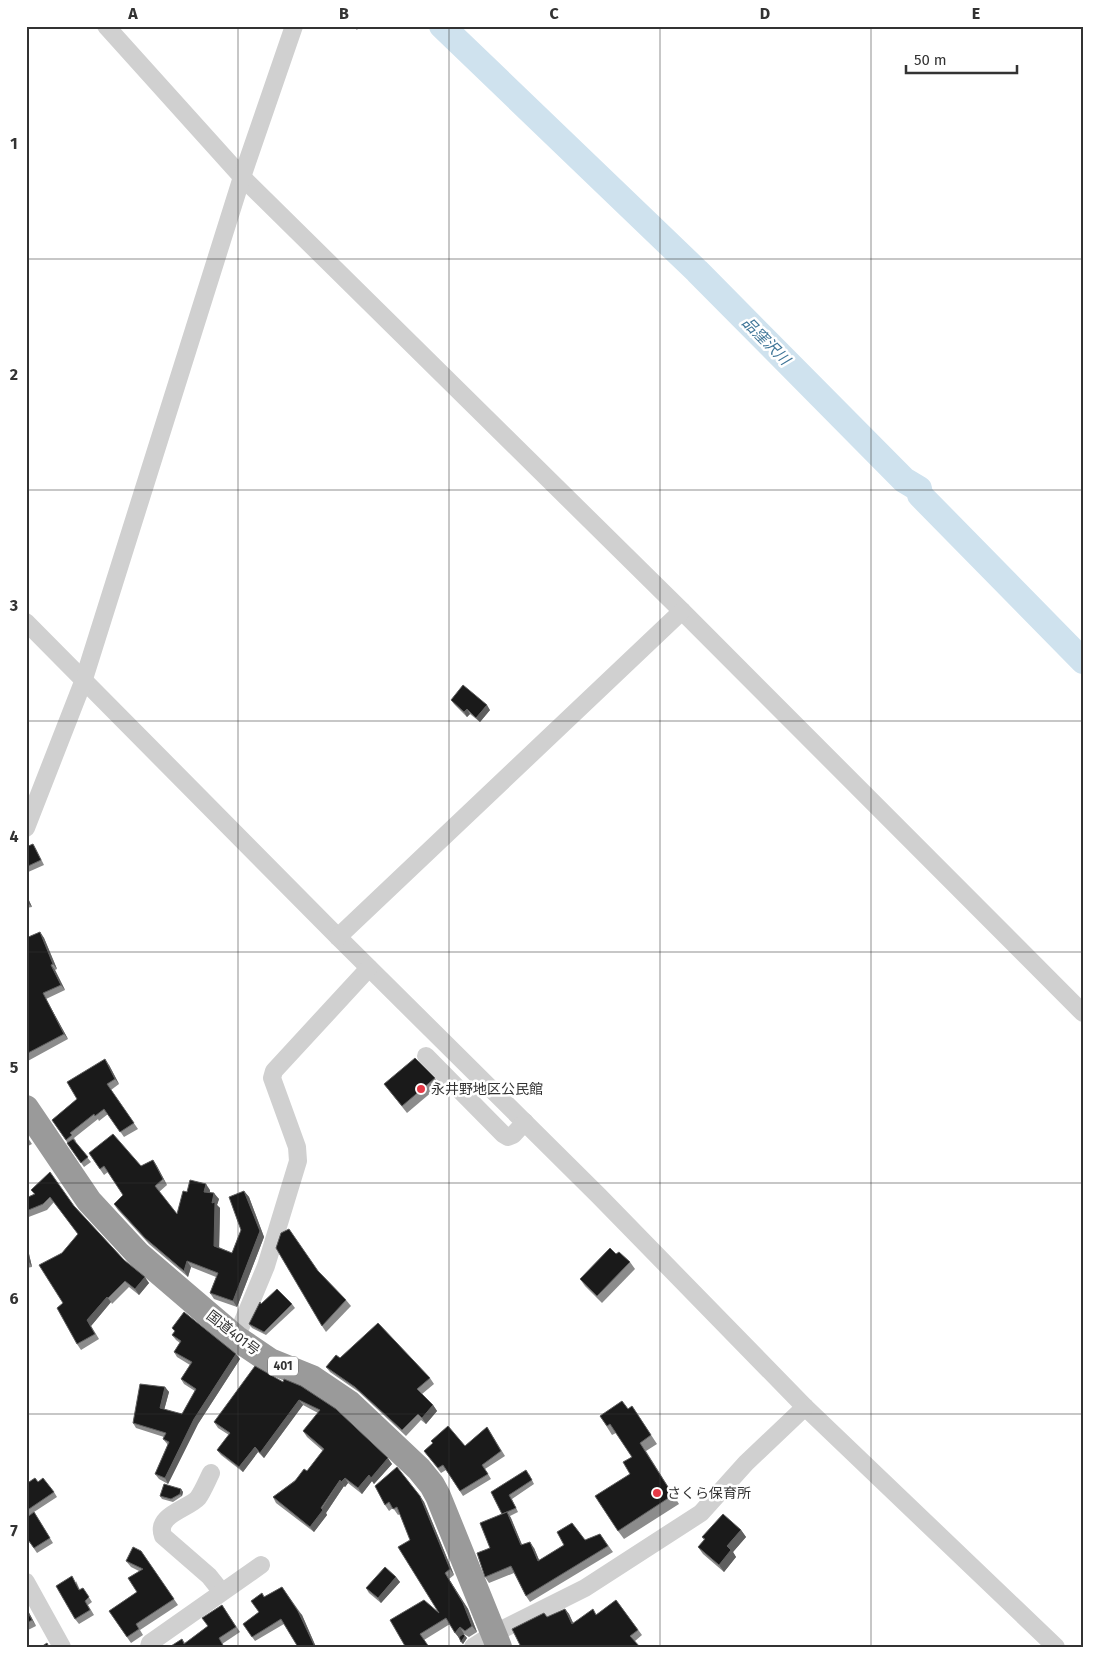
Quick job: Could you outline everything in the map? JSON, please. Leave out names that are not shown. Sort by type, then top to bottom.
[{"type":"highway","name":"国道401号","points":[[26,1108],[89,1201],[139,1255],[236,1338],[270,1361],[312,1378],[349,1403],[419,1468],[438,1496],[488,1642]]},
{"type":"street","points":[[106,26],[242,177],[682,611],[1083,1013]]},
{"type":"street","points":[[26,828],[83,682],[242,177],[294,26]]},
{"type":"street","points":[[338,937],[682,611]]},
{"type":"street","points":[[26,622],[83,682],[203,799],[338,937],[525,1122],[805,1407],[1056,1647]]},
{"type":"street","points":[[236,1338],[266,1266],[298,1161],[297,1147],[272,1078],[274,1071],[369,968]]},
{"type":"street","points":[[426,1056],[502,1134],[508,1137],[513,1135],[525,1122]]},
{"type":"street","points":[[488,1642],[585,1588],[701,1513],[746,1463],[805,1407]]},
{"type":"street","points":[[211,1473],[197,1499],[170,1516],[163,1524],[161,1532],[162,1536],[209,1576],[221,1591]]},
{"type":"street","points":[[149,1647],[156,1638],[261,1565]]},
{"type":"street","points":[[26,1582],[62,1647]]},
{"type":"building","points":[[463,685],[487,705],[476,718],[467,709],[464,712],[451,700]]},
{"type":"building","points":[[33,844],[41,860],[26,867],[26,847]]},
{"type":"building","points":[[40,932],[53,964],[51,965],[61,985],[43,993],[64,1034],[26,1054],[26,938]]},
{"type":"building","points":[[415,1058],[435,1078],[402,1106],[384,1084]]},
{"type":"building","points":[[105,1059],[115,1079],[107,1084],[134,1123],[120,1132],[104,1109],[95,1116],[94,1114],[70,1133],[72,1135],[66,1140],[52,1120],[77,1099],[67,1082]]},
{"type":"building","points":[[113,1134],[141,1166],[153,1160],[163,1179],[155,1186],[177,1214],[183,1191],[187,1192],[190,1180],[206,1184],[204,1192],[214,1193],[212,1203],[215,1202],[214,1246],[232,1253],[241,1230],[229,1197],[244,1191],[260,1231],[233,1301],[210,1293],[218,1273],[187,1261],[184,1271],[145,1238],[114,1204],[123,1195],[104,1166],[100,1169],[89,1153]]},
{"type":"building","points":[[73,1139],[88,1157],[81,1163],[67,1143]]},
{"type":"building","points":[[50,1172],[74,1206],[124,1260],[145,1277],[135,1289],[125,1281],[107,1297],[87,1320],[95,1334],[77,1344],[57,1308],[63,1303],[39,1265],[62,1253],[78,1234],[50,1197],[43,1204],[26,1211],[26,1198],[35,1194],[31,1190]]},
{"type":"building","points":[[289,1229],[318,1271],[346,1300],[322,1326],[276,1248],[281,1233]]},
{"type":"building","points":[[610,1248],[616,1254],[619,1252],[630,1262],[597,1296],[580,1279]]},
{"type":"building","points":[[26,1250],[29,1262],[26,1262]]},
{"type":"building","points":[[277,1289],[292,1304],[264,1332],[249,1324],[260,1302],[261,1304]]},
{"type":"building","points":[[184,1312],[236,1354],[194,1419],[165,1478],[155,1474],[169,1442],[163,1439],[166,1433],[133,1423],[140,1384],[165,1387],[160,1408],[182,1414],[196,1389],[181,1379],[192,1362],[174,1352],[181,1341],[172,1335],[175,1331],[172,1328]]},
{"type":"building","points":[[378,1323],[430,1378],[417,1389],[433,1405],[422,1418],[418,1414],[402,1430],[355,1387],[326,1367],[336,1355],[340,1358]]},
{"type":"building","points":[[255,1366],[283,1382],[284,1379],[301,1386],[336,1409],[388,1458],[371,1478],[369,1475],[358,1488],[345,1478],[341,1482],[340,1480],[321,1508],[323,1510],[310,1527],[273,1497],[295,1481],[304,1469],[307,1471],[324,1449],[303,1431],[320,1410],[299,1400],[260,1453],[255,1447],[239,1467],[217,1450],[230,1433],[214,1422]]},
{"type":"building","points":[[622,1401],[628,1409],[632,1406],[651,1435],[640,1443],[673,1495],[618,1531],[595,1496],[630,1474],[623,1462],[632,1457],[610,1424],[607,1426],[600,1416]]},
{"type":"building","points":[[448,1426],[465,1446],[487,1427],[501,1451],[482,1465],[488,1474],[460,1491],[443,1465],[438,1468],[424,1451],[433,1443],[431,1441]]},
{"type":"building","points":[[397,1467],[420,1496],[450,1569],[445,1573],[463,1603],[472,1626],[465,1631],[460,1627],[455,1633],[446,1618],[420,1634],[429,1647],[403,1647],[405,1646],[390,1620],[424,1600],[439,1613],[398,1547],[410,1540],[397,1507],[393,1509],[389,1502],[385,1505],[375,1486]]},
{"type":"building","points":[[526,1470],[532,1480],[509,1495],[516,1508],[502,1514],[491,1492]]},
{"type":"building","points":[[35,1478],[38,1482],[43,1478],[54,1492],[26,1511],[26,1484]]},
{"type":"building","points":[[164,1484],[181,1489],[180,1494],[171,1499],[160,1496]]},
{"type":"building","points":[[34,1512],[50,1538],[34,1548],[26,1537],[26,1518]]},
{"type":"building","points":[[507,1512],[521,1545],[530,1542],[538,1561],[564,1545],[557,1532],[572,1523],[585,1540],[600,1534],[608,1546],[526,1596],[511,1566],[485,1577],[477,1553],[490,1548],[480,1523]]},
{"type":"building","points":[[723,1514],[741,1530],[727,1546],[731,1550],[719,1565],[698,1547],[705,1539],[702,1537]]},
{"type":"building","points":[[133,1547],[141,1551],[174,1599],[136,1624],[139,1629],[127,1637],[109,1611],[137,1592],[128,1578],[143,1569],[126,1561]]},
{"type":"building","points":[[385,1567],[396,1577],[378,1598],[366,1588]]},
{"type":"building","points":[[72,1576],[79,1590],[83,1588],[89,1597],[85,1601],[90,1610],[75,1619],[56,1586]]},
{"type":"building","points":[[282,1587],[298,1611],[315,1647],[298,1647],[281,1619],[252,1637],[243,1624],[259,1612],[251,1601],[262,1593],[264,1597]]},
{"type":"building","points":[[616,1600],[638,1630],[630,1636],[640,1647],[519,1647],[520,1645],[512,1629],[544,1613],[547,1617],[565,1609],[572,1624],[593,1609],[596,1615]]},
{"type":"building","points":[[222,1605],[236,1627],[219,1638],[224,1647],[171,1647],[182,1639],[184,1644],[208,1626],[202,1618]]},
{"type":"building","points":[[26,1609],[32,1620],[26,1623]]},
{"type":"building","points":[[463,1634],[465,1636],[461,1642],[459,1637]]},
{"type":"building","points":[[47,1643],[49,1647],[41,1647]]},
{"type":"waterway","name":"品窪沢川","points":[[442,26],[697,271],[904,480],[919,489],[920,495],[1083,661]]},
{"type":"place","name":"永井野地区公民館","points":[[421,1089]]},
{"type":"place","name":"さくら保育所","points":[[657,1493]]}]
